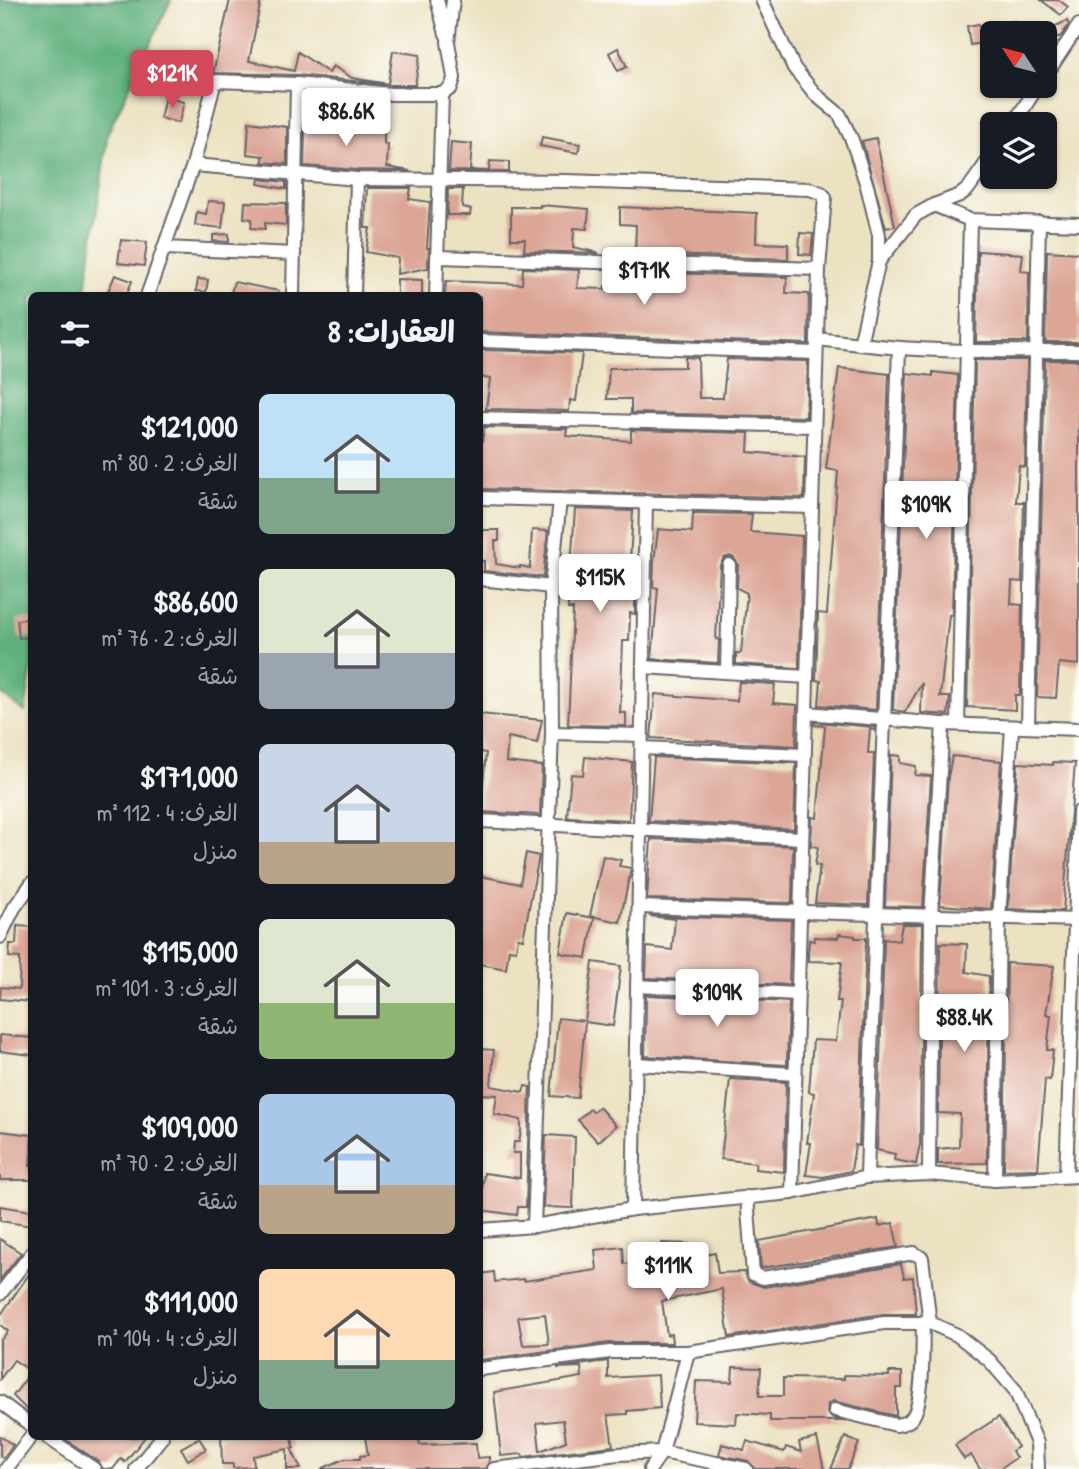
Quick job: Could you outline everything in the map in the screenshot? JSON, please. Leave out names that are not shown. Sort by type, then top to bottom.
[{"type":"street","points":[[148,292],[193,165],[215,81],[296,84],[368,92],[442,94],[451,88],[454,78],[437,0]]},
{"type":"street","points":[[448,42],[453,0]]},
{"type":"street","points":[[762,0],[794,68],[816,95],[840,116],[852,140],[879,235],[879,261],[860,344]]},
{"type":"street","points":[[1057,58],[1079,25]]},
{"type":"street","points":[[293,292],[296,84]]},
{"type":"street","points":[[436,292],[442,94]]},
{"type":"street","points":[[193,165],[357,179],[580,181],[816,190],[825,197],[827,202],[819,269],[816,353],[792,1193]]},
{"type":"street","points":[[879,261],[909,221],[934,205],[960,195],[980,172]]},
{"type":"street","points":[[354,292],[357,179]]},
{"type":"street","points":[[934,205],[970,220],[1079,224]]},
{"type":"street","points":[[958,724],[970,220]]},
{"type":"street","points":[[1028,727],[1039,222]]},
{"type":"street","points":[[165,248],[293,254]]},
{"type":"street","points":[[438,257],[819,269]]},
{"type":"street","points":[[817,339],[899,348],[1079,351]]},
{"type":"street","points":[[483,341],[816,353]]},
{"type":"street","points":[[867,1177],[875,914],[886,718],[899,348]]},
{"type":"street","points":[[483,418],[814,426]]},
{"type":"street","points":[[483,498],[812,507]]},
{"type":"street","points":[[534,1226],[552,733],[551,587],[561,500]]},
{"type":"street","points":[[633,1209],[646,502]]},
{"type":"street","points":[[727,672],[729,565]]},
{"type":"street","points":[[483,579],[551,587]]},
{"type":"street","points":[[643,667],[807,677]]},
{"type":"street","points":[[806,713],[943,724],[1079,729]]},
{"type":"street","points":[[929,1174],[931,916],[943,724]]},
{"type":"street","points":[[995,1180],[999,918],[1012,728]]},
{"type":"street","points":[[552,733],[642,735]]},
{"type":"street","points":[[642,748],[804,755]]},
{"type":"street","points":[[483,1230],[534,1226],[633,1209],[792,1193],[867,1177],[929,1174],[995,1180],[1073,1176],[1079,812]]},
{"type":"street","points":[[483,821],[802,838]]},
{"type":"street","points":[[0,937],[14,908],[28,889]]},
{"type":"street","points":[[639,907],[1076,920]]},
{"type":"street","points":[[637,986],[797,994]]},
{"type":"street","points":[[636,1064],[795,1074]]},
{"type":"street","points":[[747,1197],[753,1274],[757,1277],[914,1253],[922,1258],[926,1323],[919,1401],[913,1418],[896,1425],[835,1410]]},
{"type":"street","points":[[0,1294],[28,1258]]},
{"type":"street","points":[[483,1369],[610,1352],[688,1352],[884,1323],[926,1323],[957,1335],[989,1360],[1015,1390],[1037,1443],[1038,1469]]},
{"type":"street","points":[[650,1469],[662,1452],[688,1352]]},
{"type":"street","points":[[0,1402],[28,1423]]},
{"type":"street","points":[[6,1469],[28,1440]]},
{"type":"street","points":[[53,1440],[94,1469]]},
{"type":"street","points":[[136,1469],[160,1440]]},
{"type":"street","points":[[494,1469],[618,1454],[662,1452],[746,1469]]},
{"type":"green space","points":[[0,0],[171,0],[108,132],[86,292],[28,292],[28,692],[25,712],[0,693]]},
{"type":"building","points":[[230,0],[261,0],[249,61],[294,71],[298,52],[329,73],[333,66],[352,78],[388,84],[393,51],[420,55],[415,85],[391,85],[297,75],[213,73]]},
{"type":"building","points":[[1041,0],[1059,0],[1068,7],[1061,15]]},
{"type":"building","points":[[1067,21],[1069,25],[1057,38],[1057,25]]},
{"type":"building","points":[[979,24],[980,43],[970,45],[967,26]]},
{"type":"building","points":[[618,48],[627,67],[618,71],[609,53]]},
{"type":"building","points":[[165,97],[184,102],[179,123],[160,118]]},
{"type":"building","points":[[249,122],[287,127],[287,164],[262,162],[264,156],[247,154]]},
{"type":"building","points":[[312,123],[384,128],[384,144],[388,144],[387,167],[410,171],[304,166],[305,130],[312,131]]},
{"type":"building","points":[[542,137],[580,144],[578,153],[540,146]]},
{"type":"building","points":[[876,138],[895,226],[886,228],[862,141]]},
{"type":"building","points":[[451,142],[472,144],[470,170],[489,171],[490,161],[509,162],[509,172],[449,171]]},
{"type":"building","points":[[259,179],[286,182],[286,189],[258,184]]},
{"type":"building","points":[[367,188],[411,188],[409,199],[430,202],[428,268],[397,274],[398,258],[366,252],[370,228],[365,228]]},
{"type":"building","points":[[448,189],[463,189],[462,207],[471,209],[470,215],[447,215]]},
{"type":"building","points":[[208,201],[225,202],[222,228],[195,225],[197,212],[206,214]]},
{"type":"building","points":[[245,202],[286,203],[286,225],[265,223],[265,229],[251,228],[252,219],[244,218]]},
{"type":"building","points":[[540,205],[589,209],[587,229],[574,228],[573,247],[599,253],[524,251],[525,239],[511,239],[511,207]]},
{"type":"building","points":[[620,207],[757,213],[756,243],[788,244],[788,259],[635,254],[636,225],[620,224]]},
{"type":"building","points":[[800,233],[813,234],[811,255],[799,254]]},
{"type":"building","points":[[229,234],[229,242],[213,241],[213,235]]},
{"type":"building","points":[[121,240],[147,242],[144,266],[118,263]]},
{"type":"building","points":[[978,251],[1023,254],[1021,271],[1029,272],[1028,342],[976,342]]},
{"type":"building","points":[[1047,251],[1079,253],[1079,342],[1045,342]]},
{"type":"building","points":[[523,268],[579,270],[577,288],[605,289],[605,286],[638,289],[638,272],[787,277],[786,293],[809,294],[808,344],[483,332],[483,292],[445,292],[446,281],[522,284]]},
{"type":"building","points":[[115,275],[132,281],[128,292],[108,292]]},
{"type":"building","points":[[198,279],[208,280],[206,292],[196,291]]},
{"type":"building","points":[[397,279],[422,280],[422,292],[397,292]]},
{"type":"building","points":[[234,282],[279,291],[279,292],[231,292]]},
{"type":"building","points":[[483,350],[582,353],[576,401],[570,400],[569,411],[486,409],[490,379],[483,378]]},
{"type":"building","points":[[685,357],[698,358],[699,398],[723,398],[727,359],[808,361],[806,417],[631,413],[631,399],[607,399],[609,368],[685,367]]},
{"type":"building","points":[[975,360],[1027,360],[1025,467],[1019,466],[1016,502],[1024,502],[1022,582],[1012,581],[1011,604],[1022,605],[1020,695],[1015,695],[1015,710],[967,707]]},
{"type":"building","points":[[1045,360],[1079,360],[1079,665],[1059,663],[1056,698],[1037,697]]},
{"type":"building","points":[[839,368],[889,374],[876,710],[819,705],[821,681],[816,680],[818,613],[827,614],[838,471],[826,469]]},
{"type":"building","points":[[933,372],[958,375],[952,615],[949,615],[940,697],[950,697],[948,715],[921,713],[922,683],[905,712],[893,710],[907,373],[933,376]]},
{"type":"building","points":[[484,427],[567,429],[566,436],[631,441],[631,430],[749,433],[748,452],[805,457],[804,498],[483,489]]},
{"type":"building","points":[[575,509],[633,511],[630,560],[636,560],[635,614],[630,613],[629,641],[623,641],[620,713],[626,713],[626,726],[568,725],[573,609],[568,609]]},
{"type":"building","points":[[693,513],[752,514],[750,532],[802,536],[799,668],[736,664],[736,653],[741,653],[747,593],[737,588],[738,564],[730,556],[724,558],[720,565],[716,639],[719,640],[718,663],[652,659],[658,588],[653,587],[658,529],[692,532]]},
{"type":"building","points":[[483,530],[499,530],[499,541],[495,541],[496,564],[520,568],[530,568],[532,530],[548,531],[543,577],[484,571]]},
{"type":"building","points":[[28,619],[28,637],[19,638],[17,620]]},
{"type":"building","points":[[739,682],[775,684],[773,703],[797,705],[796,746],[651,738],[655,694],[737,701]]},
{"type":"building","points":[[483,714],[542,720],[537,743],[508,737],[506,762],[542,766],[540,815],[483,812],[486,753],[483,752]]},
{"type":"building","points":[[815,722],[875,727],[875,730],[870,729],[868,753],[874,753],[868,905],[815,903],[820,866],[815,865],[818,847],[811,846],[812,817],[817,818],[825,726],[814,725]]},
{"type":"building","points":[[891,755],[900,756],[900,763],[916,766],[915,775],[931,776],[923,907],[885,906]]},
{"type":"building","points":[[952,756],[1001,761],[991,909],[940,905],[948,777]]},
{"type":"building","points":[[585,757],[632,762],[629,820],[567,817],[571,774],[583,775]]},
{"type":"building","points":[[654,757],[796,763],[794,829],[649,821]]},
{"type":"building","points":[[1053,762],[1075,763],[1063,911],[1008,909],[1018,763],[1053,765]]},
{"type":"building","points":[[651,839],[793,846],[792,903],[647,899]]},
{"type":"building","points":[[526,853],[539,856],[523,939],[518,938],[516,950],[509,949],[506,969],[483,965],[483,877],[520,884]]},
{"type":"building","points":[[603,856],[621,860],[619,866],[631,868],[620,922],[590,916]]},
{"type":"building","points":[[567,913],[594,918],[587,958],[560,953]]},
{"type":"building","points":[[649,916],[791,920],[789,985],[646,978],[647,947],[672,950],[675,919]]},
{"type":"building","points":[[902,924],[922,924],[920,1144],[916,1164],[894,1160],[895,1154],[877,1150],[884,939],[899,941]]},
{"type":"building","points":[[17,926],[28,927],[28,1002],[0,999],[1,987],[19,989],[20,958],[9,957],[10,944],[16,944]]},
{"type":"building","points":[[839,934],[866,938],[859,1146],[855,1145],[851,1171],[823,1177],[806,1175],[811,1143],[807,1143],[814,1093],[809,1092],[813,1040],[836,1041],[842,962],[808,961],[808,952],[809,940],[814,941],[814,937],[838,938]]},
{"type":"building","points":[[940,943],[967,944],[966,972],[989,976],[987,1163],[938,1164],[938,1149],[959,1147],[960,1114],[938,1113]]},
{"type":"building","points":[[593,962],[621,966],[613,1026],[585,1022],[578,1098],[551,1096],[558,1018],[585,1021]]},
{"type":"building","points":[[1007,963],[1054,966],[1046,1014],[1051,1015],[1047,1050],[1053,1050],[1050,1080],[1045,1079],[1038,1169],[1004,1170]]},
{"type":"building","points":[[646,995],[789,1002],[787,1065],[645,1056]]},
{"type":"building","points":[[0,1035],[28,1038],[28,1054],[0,1051]]},
{"type":"building","points":[[483,1049],[494,1050],[491,1086],[523,1092],[525,1086],[530,1087],[526,1207],[518,1207],[517,1215],[483,1210],[484,1173],[520,1178],[520,1153],[513,1153],[514,1142],[519,1142],[521,1120],[494,1114],[497,1095],[483,1094]]},
{"type":"building","points":[[730,1079],[786,1082],[784,1172],[755,1169],[756,1163],[721,1159]]},
{"type":"building","points":[[599,1107],[616,1126],[598,1142],[578,1120],[590,1109],[593,1112]]},
{"type":"building","points":[[0,1131],[28,1134],[28,1180],[0,1180]]},
{"type":"building","points":[[546,1135],[575,1137],[573,1208],[543,1207]]},
{"type":"building","points":[[0,1206],[28,1210],[28,1225],[0,1221]]},
{"type":"building","points":[[878,1219],[879,1226],[893,1223],[898,1247],[761,1268],[759,1241]]},
{"type":"building","points":[[0,1239],[21,1253],[0,1280]]},
{"type":"building","points":[[662,1243],[690,1244],[689,1258],[715,1253],[718,1273],[744,1272],[749,1282],[764,1287],[901,1264],[904,1278],[913,1277],[916,1314],[883,1314],[729,1337],[722,1289],[662,1301],[667,1335],[671,1334],[672,1343],[609,1343],[483,1360],[483,1274],[494,1272],[495,1282],[524,1281],[597,1270],[595,1250],[623,1247],[624,1264],[662,1260]],"holes":[[[545,1314],[549,1344],[523,1345],[518,1317]]]},
{"type":"building","points":[[28,1276],[28,1370],[14,1360],[0,1379],[0,1341],[8,1331],[0,1325],[0,1316]]},
{"type":"building","points":[[608,1361],[608,1378],[658,1375],[660,1408],[608,1415],[613,1446],[523,1457],[522,1454],[501,1456],[494,1392],[582,1377],[581,1367],[557,1368]],"holes":[[[563,1420],[566,1441],[540,1451],[537,1423]]]},
{"type":"building","points":[[733,1367],[761,1368],[759,1396],[783,1396],[783,1378],[844,1379],[844,1375],[889,1376],[889,1372],[902,1372],[902,1388],[896,1388],[896,1416],[833,1401],[828,1404],[827,1413],[832,1418],[845,1421],[770,1421],[770,1415],[737,1413],[736,1424],[694,1422],[696,1381],[732,1382]]},
{"type":"building","points":[[28,1376],[28,1411],[13,1396]]},
{"type":"building","points":[[999,1417],[1018,1447],[1012,1451],[1016,1458],[999,1469],[980,1469],[971,1455],[964,1459],[955,1445]]},
{"type":"building","points":[[0,1436],[13,1445],[3,1458],[0,1456]]},
{"type":"building","points":[[845,1437],[859,1443],[848,1469],[831,1469]]},
{"type":"building","points":[[817,1438],[824,1469],[755,1469],[748,1461],[719,1455],[722,1444],[744,1450],[747,1441],[784,1452],[786,1447],[801,1452],[799,1442]]},
{"type":"building","points":[[66,1440],[143,1440],[125,1462],[121,1459],[113,1469],[103,1469],[99,1462]]},
{"type":"building","points":[[200,1440],[206,1449],[188,1460],[181,1448]]},
{"type":"building","points":[[221,1440],[293,1440],[294,1448],[291,1448],[301,1469],[287,1469],[287,1449],[253,1456],[254,1467],[233,1468],[233,1464],[222,1464]]},
{"type":"building","points":[[366,1440],[419,1440],[420,1445],[476,1443],[477,1458],[489,1457],[489,1462],[485,1469],[321,1469],[344,1459],[360,1459],[360,1456],[368,1455]]}]
